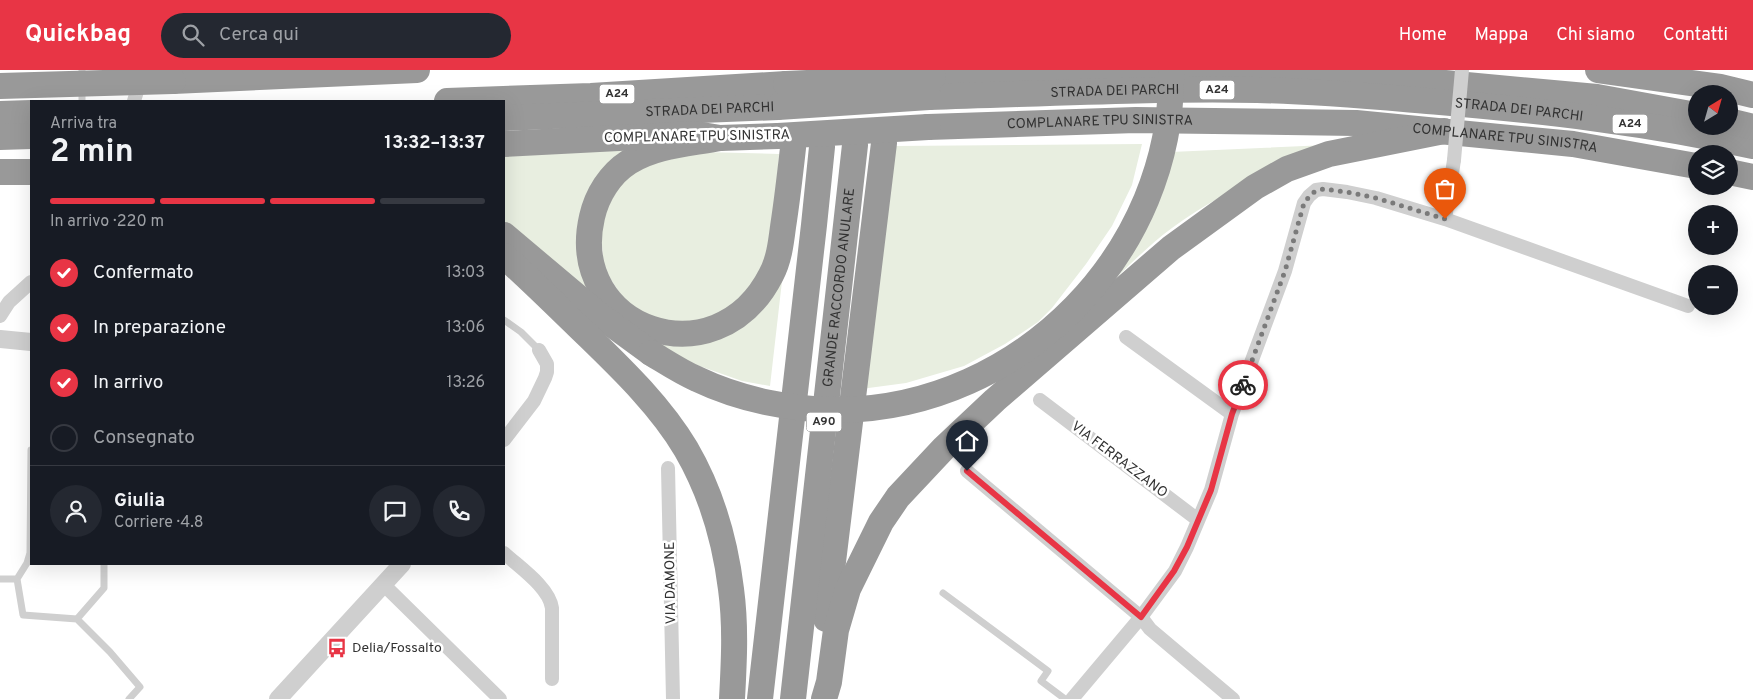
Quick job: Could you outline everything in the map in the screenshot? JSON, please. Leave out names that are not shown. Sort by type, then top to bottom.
[{"type":"highway","points":[[0,86],[173,81],[417,70]]},
{"type":"highway","points":[[505,236],[599,315],[651,353],[695,378],[730,392],[773,403],[810,409],[846,410],[893,404],[938,393],[987,372],[1031,346],[1059,322],[1096,284],[1125,244],[1147,198],[1160,162],[1168,119],[1171,70]]},
{"type":"highway","points":[[1598,70],[1720,88],[1753,95]]},
{"type":"highway","name":"STRADA DEI PARCHI","points":[[505,118],[782,96],[1221,71],[1361,76],[1597,97],[1688,114]]},
{"type":"highway","name":"STRADA DEI PARCHI","points":[[931,87],[1140,91],[1247,90],[1351,94],[1581,116],[1718,138],[1753,146]]},
{"type":"highway","name":"STRADA DEI PARCHI","points":[[476,100],[590,96],[782,96]]},
{"type":"highway","points":[[0,114],[30,113]]},
{"type":"highway","name":"COMPLANARE TPU SINISTRA","points":[[505,144],[696,134],[720,138],[785,142],[928,127],[1136,120],[1356,123],[1573,144],[1688,165]]},
{"type":"highway","points":[[1738,123],[1753,127]]},
{"type":"highway","points":[[822,699],[829,682],[836,630],[848,589],[881,522],[898,497],[944,448],[995,400],[1171,248],[1255,188],[1287,169],[1329,154],[1444,131]]},
{"type":"highway","points":[[0,136],[30,136]]},
{"type":"highway","points":[[720,138],[646,153],[628,162],[613,175],[601,191],[590,227],[589,248],[593,268],[610,302],[627,316],[646,327],[664,333],[684,334],[710,330],[730,322],[748,308],[772,274],[779,256],[785,142]]},
{"type":"highway","points":[[822,699],[818,681],[884,144]]},
{"type":"highway","name":"GRANDE RACCORDO ANULARE","points":[[793,699],[855,145]]},
{"type":"highway","name":"A90","points":[[760,699],[822,147]]},
{"type":"highway","points":[[0,172],[30,172]]},
{"type":"highway","points":[[1738,174],[1753,177]]},
{"type":"highway","points":[[505,257],[579,326],[635,384],[672,428],[698,471],[719,525],[731,588],[735,636],[732,699]]},
{"type":"street","points":[[134,100],[137,86],[144,70]]},
{"type":"street","points":[[1445,219],[1454,160],[1462,70]]},
{"type":"street","points":[[1072,699],[1141,617],[1174,571],[1211,490],[1232,414],[1285,271],[1304,203],[1316,190],[1347,192],[1376,198],[1445,219],[1688,306]]},
{"type":"street","points":[[0,316],[9,302],[30,283]]},
{"type":"street","points":[[1126,337],[1232,414]]},
{"type":"street","points":[[0,340],[30,342]]},
{"type":"street","points":[[505,439],[534,401],[545,378],[547,364],[539,350]]},
{"type":"street","name":"VIA FERRAZZANO","points":[[1040,400],[1198,520]]},
{"type":"street","name":"VIA DAMONE","points":[[668,468],[673,699]]},
{"type":"street","points":[[967,471],[1141,617],[1150,629],[1233,699]]},
{"type":"street","points":[[505,554],[541,587],[550,598],[552,608],[552,679]]},
{"type":"street","points":[[278,699],[401,565]]},
{"type":"street","points":[[384,585],[500,699]]},
{"type":"lane","points":[[82,70],[82,100]]},
{"type":"lane","points":[[505,321],[539,350]]},
{"type":"lane","points":[[30,553],[27,563],[17,578],[23,615],[77,619],[110,652],[140,687],[129,699]]},
{"type":"lane","points":[[77,619],[104,588],[104,565]]},
{"type":"lane","points":[[0,579],[17,578]]},
{"type":"lane","points":[[942,593],[1048,672],[1041,681],[1065,699]]},
{"type":"shaded area","points":[[1142,144],[1132,185],[1112,226],[1086,264],[1052,308],[1038,322],[1005,344],[964,366],[906,383],[861,389],[895,146]]},
{"type":"shaded area","points":[[1327,145],[1247,183],[1190,215],[1153,243],[1101,292],[1171,152]]},
{"type":"shaded area","points":[[631,148],[600,179],[590,281],[692,343],[785,255],[770,386],[742,381],[674,357],[505,231],[505,156]]},
{"type":"shaded area","points":[[702,152],[779,154],[774,235],[753,292],[705,325],[649,319],[627,304],[604,269],[600,219],[623,181],[650,162]]},
{"type":"way so far","points":[[1243,385],[1285,271],[1304,203],[1312,193],[1323,189],[1347,192],[1376,198],[1445,219]]},
{"type":"place","name":"Delia/Fossalto","points":[[337,648]]},
{"type":"route","points":[[967,471],[1141,617],[1174,571],[1187,547],[1211,490],[1232,414],[1243,385]]}]
